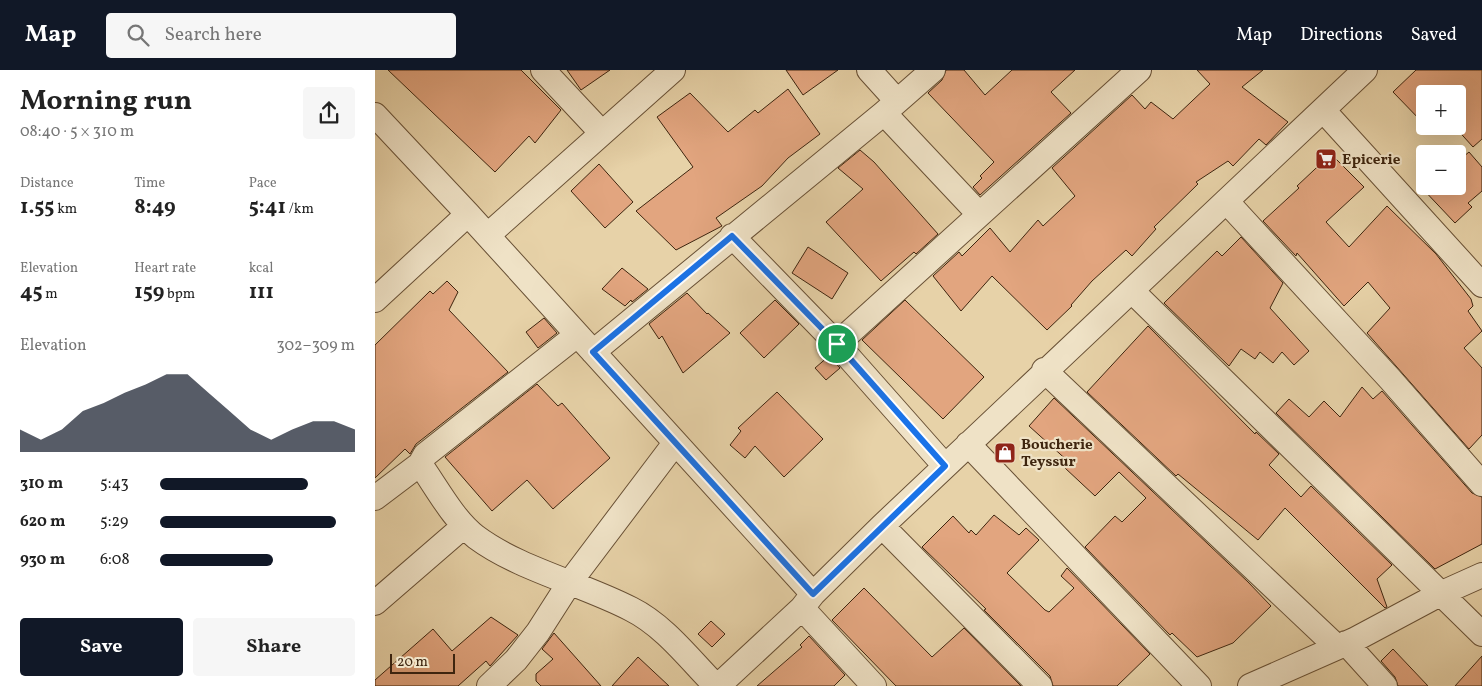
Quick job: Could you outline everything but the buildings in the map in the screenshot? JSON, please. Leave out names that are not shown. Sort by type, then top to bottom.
[{"type":"street","points":[[543,70],[601,132]]},
{"type":"street","points":[[488,235],[601,132],[673,70]]},
{"type":"street","points":[[869,70],[891,107],[979,214]]},
{"type":"street","points":[[375,498],[420,464],[425,455],[585,343],[732,236],[891,107],[933,70]]},
{"type":"street","points":[[837,344],[1139,70]]},
{"type":"street","points":[[420,464],[464,526],[477,537],[521,562],[633,610],[666,634],[719,685],[808,601],[881,526],[1044,370],[1132,291],[1365,70]]},
{"type":"street","points":[[1323,110],[1482,285]]},
{"type":"street","points":[[375,115],[488,235],[675,443],[808,601],[874,686]]},
{"type":"street","points":[[1227,202],[1390,379],[1482,484]]},
{"type":"street","points":[[375,300],[468,214]]},
{"type":"street","points":[[732,236],[837,344],[945,466]]},
{"type":"street","points":[[1132,291],[1482,634]]},
{"type":"street","points":[[1044,370],[1385,686]]},
{"type":"street","points":[[489,686],[516,660],[533,639],[570,582],[675,443]]},
{"type":"street","points":[[968,444],[1199,686]]},
{"type":"street","points":[[375,603],[464,526]]},
{"type":"street","points":[[881,526],[1040,686]]},
{"type":"street","points":[[1250,686],[1341,645],[1442,593],[1482,575]]},
{"type":"place","name":"Epicerie","points":[[1326,159]]},
{"type":"place","name":"Boucherie Teyssur","points":[[1005,453]]},
{"type":"route","points":[[732,236],[837,344],[945,466],[813,594],[593,352],[732,236]]}]
